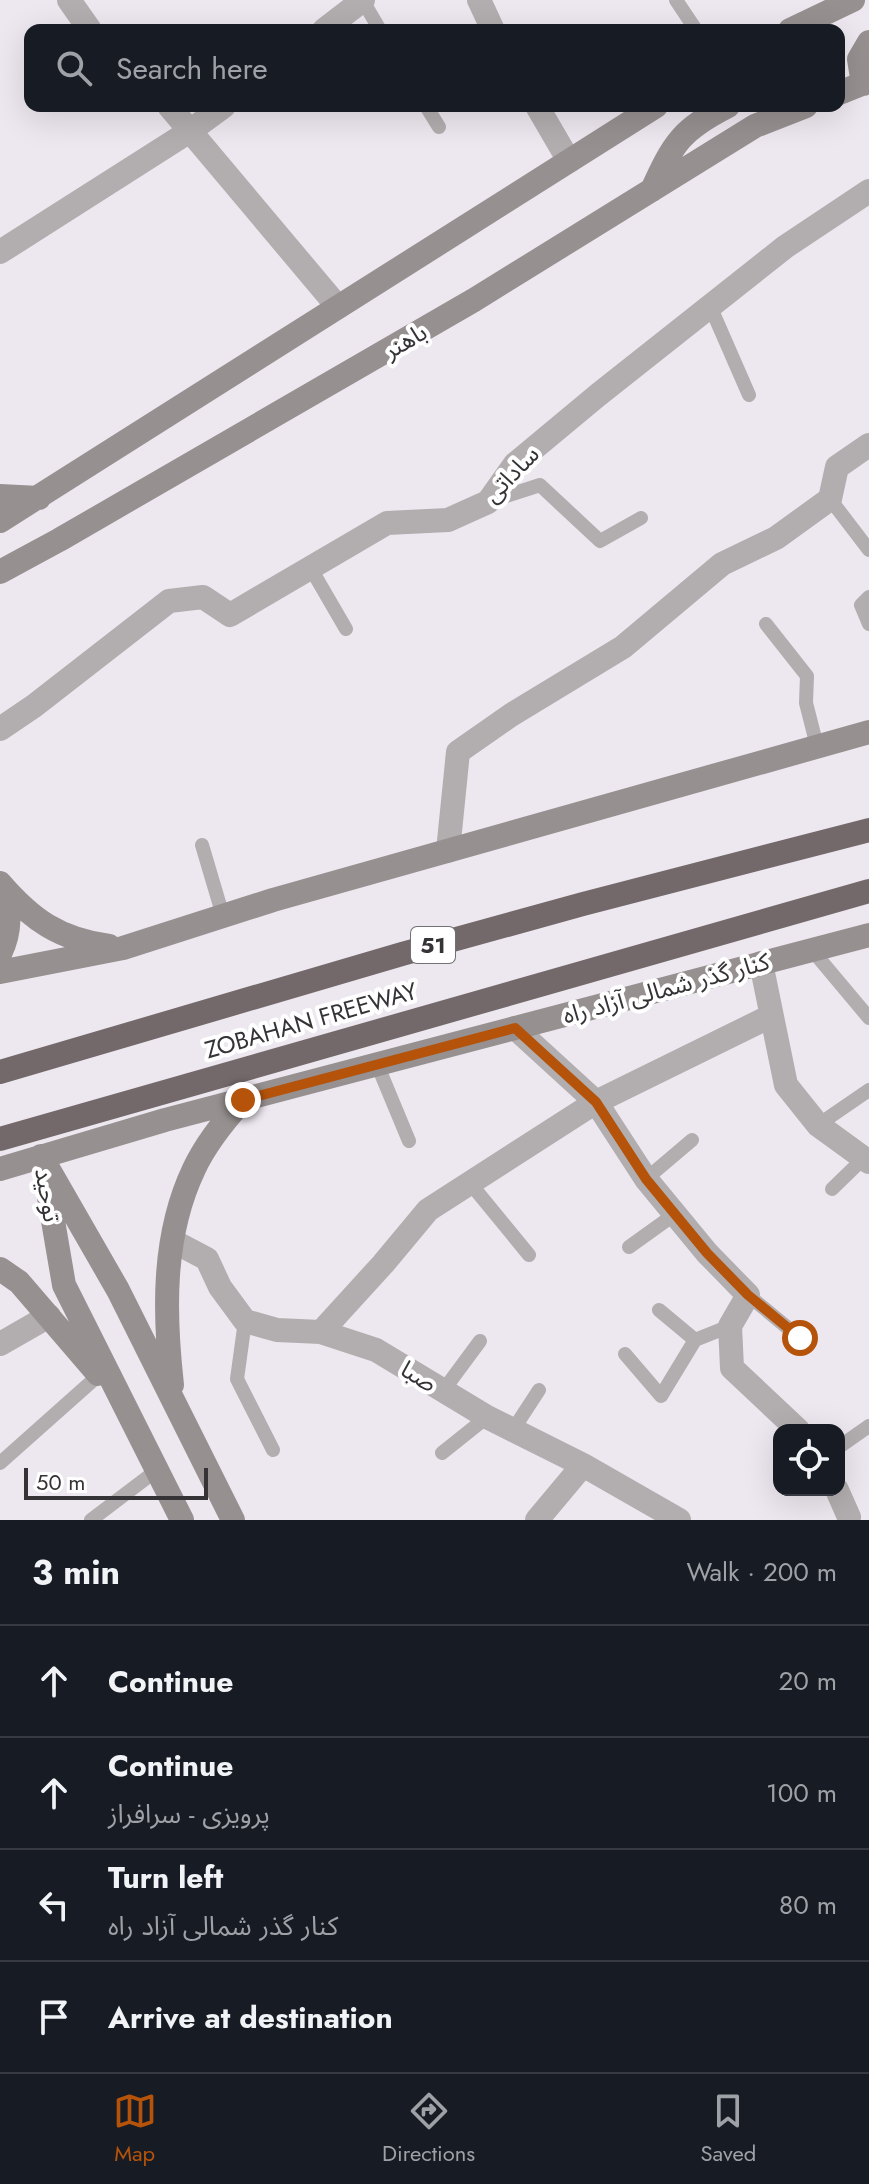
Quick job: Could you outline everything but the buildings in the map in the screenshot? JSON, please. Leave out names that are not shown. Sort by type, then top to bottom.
[{"type":"highway","name":"ZOBAHAN FREEWAY","points":[[0,1072],[508,925],[869,830]]},
{"type":"highway","name":"ZOBAHAN FREEWAY","points":[[0,1139],[869,891]]},
{"type":"main road","points":[[803,24],[853,0]]},
{"type":"main road","points":[[845,91],[866,82],[859,59],[869,42]]},
{"type":"main road","points":[[0,521],[647,112]]},
{"type":"main road","points":[[652,190],[669,152],[695,123],[716,112]]},
{"type":"main road","name":"باهنر","points":[[0,572],[474,300],[755,126],[791,112]]},
{"type":"main road","points":[[0,496],[39,498]]},
{"type":"main road","points":[[0,972],[123,948],[223,916],[869,732]]},
{"type":"main road","points":[[0,883],[24,910],[56,932],[87,943],[123,948]]},
{"type":"main road","points":[[0,883],[8,905],[9,929],[0,954]]},
{"type":"main road","name":"کنار گذر شمالی آزاد راه","points":[[0,1169],[243,1100],[869,935]]},
{"type":"main road","points":[[174,1403],[166,1332],[168,1278],[176,1216],[194,1168],[217,1129],[243,1100]]},
{"type":"main road","name":"توحید","points":[[41,1156],[118,1290],[233,1520]]},
{"type":"main road","name":"توحید","points":[[41,1156],[64,1285],[182,1520]]},
{"type":"main road","points":[[0,1269],[19,1282],[125,1407]]},
{"type":"street","points":[[69,0],[86,24]]},
{"type":"street","points":[[332,24],[363,0]]},
{"type":"street","points":[[483,2],[491,24]]},
{"type":"street","points":[[174,112],[338,307]]},
{"type":"street","points":[[0,252],[216,112]]},
{"type":"street","points":[[540,112],[569,161]]},
{"type":"street","name":"ساداتی","points":[[0,729],[169,601],[203,597],[230,615],[387,523],[448,520],[488,502],[515,464],[598,395],[785,247],[869,191]]},
{"type":"street","points":[[448,851],[458,752],[511,715],[623,647],[722,564],[776,538],[830,499],[837,467],[869,445]]},
{"type":"street","points":[[761,963],[786,1085],[818,1125],[867,1160]]},
{"type":"street","points":[[321,1332],[428,1210],[596,1102],[771,1016]]},
{"type":"street","points":[[515,1028],[596,1102],[646,1179],[707,1253],[748,1295],[730,1326],[732,1368],[792,1424]]},
{"type":"street","points":[[173,1241],[207,1259],[220,1287],[245,1321]]},
{"type":"street","points":[[0,1344],[49,1316]]},
{"type":"street","name":"صبا","points":[[245,1321],[277,1330],[321,1332],[376,1350],[487,1417],[583,1465],[679,1520]]},
{"type":"street","points":[[539,1519],[583,1465]]},
{"type":"street","points":[[840,1496],[849,1517]]},
{"type":"lane","points":[[363,0],[377,24]]},
{"type":"lane","points":[[676,0],[692,24]]},
{"type":"lane","points":[[430,112],[439,127]]},
{"type":"lane","points":[[711,308],[749,395]]},
{"type":"lane","points":[[488,502],[540,485],[600,541],[641,518]]},
{"type":"lane","points":[[830,499],[869,550]]},
{"type":"lane","points":[[310,567],[346,629]]},
{"type":"lane","points":[[869,597],[861,605],[869,624]]},
{"type":"lane","points":[[766,624],[807,676],[806,703],[817,746]]},
{"type":"lane","points":[[202,845],[223,916]]},
{"type":"lane","points":[[812,950],[869,1018]]},
{"type":"lane","points":[[377,1064],[409,1141]]},
{"type":"lane","points":[[818,1125],[869,1090]]},
{"type":"lane","points":[[646,1179],[692,1140]]},
{"type":"lane","points":[[832,1189],[867,1160]]},
{"type":"lane","points":[[470,1183],[529,1255]]},
{"type":"lane","points":[[629,1247],[675,1214]]},
{"type":"lane","points":[[748,1295],[800,1338]]},
{"type":"lane","points":[[659,1310],[695,1340]]},
{"type":"lane","points":[[245,1321],[237,1379],[273,1450]]},
{"type":"lane","points":[[625,1354],[661,1396],[695,1340],[730,1326]]},
{"type":"lane","points":[[443,1391],[480,1341]]},
{"type":"lane","points":[[0,1463],[99,1375]]},
{"type":"lane","points":[[513,1430],[539,1390]]},
{"type":"lane","points":[[442,1453],[487,1417]]},
{"type":"lane","points":[[845,1443],[869,1426]]},
{"type":"lane","points":[[91,1520],[157,1470]]},
{"type":"route","points":[[243,1100],[515,1028],[596,1102],[646,1179],[707,1253],[748,1295],[800,1338]]}]
